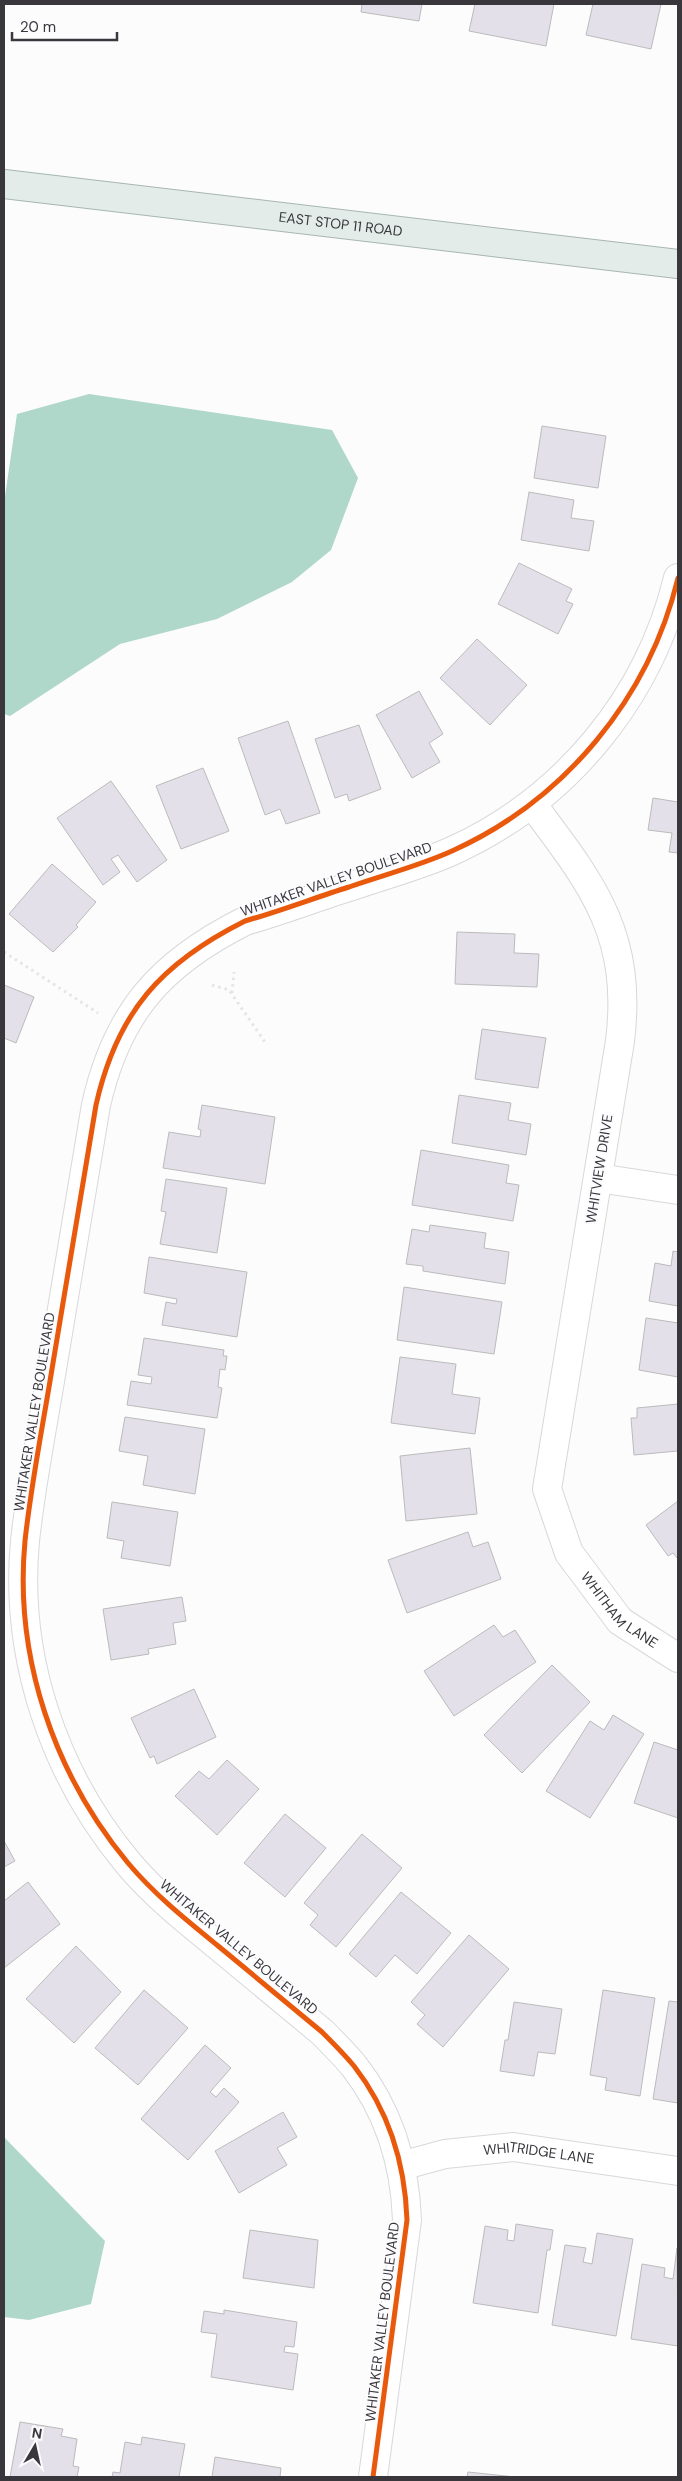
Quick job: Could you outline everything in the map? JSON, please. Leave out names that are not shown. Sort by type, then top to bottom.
[{"type":"main road","name":"EAST STOP 11 ROAD","points":[[4,184],[678,264]]},
{"type":"street","name":"WHITAKER VALLEY BOULEVARD","points":[[373,2477],[406,2239],[406,2201],[401,2166],[393,2135],[380,2106],[364,2079],[344,2054],[322,2032],[170,1907],[130,1865],[106,1835],[85,1802],[58,1749],[38,1690],[29,1648],[23,1585],[30,1506],[96,1105],[107,1064],[122,1029],[138,1005],[164,974],[184,956],[213,937],[245,921],[451,851],[471,842],[532,804],[575,765],[624,705],[654,650],[678,578]]},
{"type":"street","name":"WHITVIEW DRIVE","points":[[532,804],[593,889],[612,932],[619,960],[623,993],[622,1028],[547,1489],[569,1553]]},
{"type":"street","points":[[598,1178],[678,1190]]},
{"type":"street","name":"WHITHAM LANE","points":[[569,1553],[620,1621],[678,1658]]},
{"type":"street","name":"WHITRIDGE LANE","points":[[401,2166],[445,2154],[513,2147],[678,2171]]},
{"type":"path","points":[[4,952],[122,1029]]},
{"type":"path","points":[[232,993],[234,972]]},
{"type":"path","points":[[212,985],[224,987],[232,993],[267,1045]]},
{"type":"shaded area","points":[[89,394],[332,430],[358,478],[331,550],[292,582],[217,619],[120,644],[10,716],[4,714],[4,503],[17,414]]},
{"type":"shaded area","points":[[4,2137],[105,2241],[91,2304],[29,2320],[4,2317]]},
{"type":"building","points":[[362,4],[422,4],[419,21],[361,12]]},
{"type":"building","points":[[475,4],[554,4],[546,46],[469,31]]},
{"type":"building","points":[[593,4],[661,4],[651,49],[586,35]]},
{"type":"building","points":[[542,426],[606,436],[598,488],[534,478]]},
{"type":"building","points":[[529,492],[574,500],[571,518],[594,521],[589,551],[521,540]]},
{"type":"building","points":[[519,563],[572,589],[566,601],[573,604],[558,634],[498,604]]},
{"type":"building","points":[[477,639],[527,685],[490,725],[440,678]]},
{"type":"building","points":[[419,691],[443,734],[429,743],[440,762],[412,778],[376,715]]},
{"type":"building","points":[[288,721],[320,813],[286,824],[280,809],[265,815],[238,738]]},
{"type":"building","points":[[359,725],[381,789],[349,801],[347,794],[335,798],[315,739]]},
{"type":"building","points":[[203,768],[229,831],[181,849],[156,786]]},
{"type":"building","points":[[111,781],[167,860],[137,882],[118,855],[111,859],[120,872],[103,885],[57,818]]},
{"type":"building","points":[[653,798],[678,802],[678,853],[669,852],[672,833],[648,830]]},
{"type":"building","points":[[52,864],[96,902],[76,925],[78,927],[53,952],[9,914]]},
{"type":"building","points":[[457,932],[515,934],[514,953],[539,954],[537,987],[455,984]]},
{"type":"building","points":[[4,985],[34,997],[16,1043],[4,1038]]},
{"type":"building","points":[[482,1029],[546,1038],[538,1088],[475,1079]]},
{"type":"building","points":[[459,1095],[511,1103],[508,1120],[531,1124],[526,1155],[452,1143]]},
{"type":"building","points":[[202,1105],[275,1117],[265,1184],[163,1168],[169,1132],[200,1137],[201,1130],[198,1129]]},
{"type":"building","points":[[421,1150],[509,1165],[506,1183],[519,1185],[513,1221],[412,1205]]},
{"type":"building","points":[[166,1179],[227,1188],[217,1253],[160,1244],[166,1212],[161,1211]]},
{"type":"building","points":[[430,1225],[486,1233],[484,1248],[509,1252],[505,1284],[423,1271],[423,1266],[406,1264],[412,1229],[429,1232]]},
{"type":"building","points":[[673,1251],[678,1252],[678,1306],[649,1301],[655,1263],[671,1266]]},
{"type":"building","points":[[149,1257],[247,1272],[237,1337],[162,1325],[166,1302],[176,1304],[177,1299],[144,1293]]},
{"type":"building","points":[[404,1287],[502,1302],[494,1354],[397,1340]]},
{"type":"building","points":[[646,1318],[678,1323],[678,1377],[639,1370]]},
{"type":"building","points":[[144,1338],[224,1350],[223,1356],[227,1356],[225,1370],[220,1369],[218,1387],[222,1388],[217,1418],[127,1405],[131,1381],[151,1384],[152,1377],[138,1375]]},
{"type":"building","points":[[400,1357],[456,1364],[452,1394],[480,1398],[475,1434],[391,1423]]},
{"type":"building","points":[[678,1404],[678,1451],[634,1455],[631,1418],[637,1418],[637,1408]]},
{"type":"building","points":[[125,1417],[205,1429],[195,1494],[143,1485],[148,1456],[119,1451]]},
{"type":"building","points":[[470,1448],[477,1514],[406,1521],[400,1456]]},
{"type":"building","points":[[678,1501],[678,1559],[673,1553],[668,1556],[646,1525]]},
{"type":"building","points":[[112,1502],[178,1512],[170,1566],[121,1558],[124,1541],[107,1538]]},
{"type":"building","points":[[468,1532],[473,1547],[488,1542],[501,1579],[407,1613],[388,1560]]},
{"type":"building","points":[[182,1597],[186,1621],[173,1623],[176,1644],[148,1649],[149,1654],[111,1660],[103,1609]]},
{"type":"building","points":[[494,1625],[503,1637],[515,1630],[536,1662],[454,1716],[424,1671]]},
{"type":"building","points":[[552,1665],[590,1702],[522,1773],[484,1735]]},
{"type":"building","points":[[194,1689],[216,1737],[157,1764],[154,1756],[150,1758],[131,1718]]},
{"type":"building","points":[[613,1715],[644,1734],[590,1818],[546,1791],[590,1721],[604,1730]]},
{"type":"building","points":[[654,1742],[678,1750],[678,1818],[634,1803]]},
{"type":"building","points":[[227,1760],[259,1789],[217,1835],[175,1796],[199,1771],[209,1779]]},
{"type":"building","points":[[285,1814],[326,1848],[285,1897],[244,1863]]},
{"type":"building","points":[[362,1834],[402,1868],[336,1947],[310,1925],[318,1915],[304,1903]]},
{"type":"building","points":[[4,1841],[15,1861],[4,1867]]},
{"type":"building","points":[[28,1882],[60,1924],[4,1968],[4,1901]]},
{"type":"building","points":[[401,1892],[451,1933],[417,1974],[395,1955],[376,1977],[349,1954]]},
{"type":"building","points":[[469,1935],[509,1969],[443,2047],[417,2024],[425,2015],[411,2002]]},
{"type":"building","points":[[76,1946],[121,1992],[74,2043],[26,1999]]},
{"type":"building","points":[[144,1990],[188,2028],[138,2085],[95,2048]]},
{"type":"building","points":[[603,1990],[655,1998],[640,2096],[605,2090],[607,2078],[590,2075]]},
{"type":"building","points":[[669,2001],[678,2002],[678,2103],[653,2099]]},
{"type":"building","points":[[514,2002],[562,2009],[555,2054],[538,2052],[534,2076],[500,2071],[505,2040],[508,2040]]},
{"type":"building","points":[[205,2045],[231,2068],[210,2092],[216,2097],[224,2088],[239,2102],[188,2160],[141,2119]]},
{"type":"building","points":[[283,2112],[297,2137],[277,2148],[287,2165],[239,2193],[215,2151]]},
{"type":"building","points":[[516,2224],[553,2230],[550,2250],[547,2250],[538,2313],[473,2303],[485,2226],[508,2230],[507,2240],[514,2241]]},
{"type":"building","points":[[250,2230],[318,2240],[314,2288],[243,2278]]},
{"type":"building","points":[[597,2233],[633,2239],[616,2336],[552,2325],[565,2245],[586,2248],[583,2262],[592,2264]]},
{"type":"building","points":[[677,2248],[678,2346],[631,2339],[642,2264],[665,2268],[664,2277],[673,2279]]},
{"type":"building","points":[[224,2310],[297,2322],[294,2347],[285,2346],[284,2352],[298,2354],[293,2390],[211,2377],[217,2334],[201,2332],[204,2311],[224,2314]]},
{"type":"building","points":[[20,2422],[63,2429],[61,2436],[77,2439],[73,2466],[79,2467],[77,2477],[10,2477]]},
{"type":"building","points":[[142,2437],[185,2444],[179,2477],[112,2477],[113,2472],[120,2473],[125,2442],[141,2445]]},
{"type":"building","points":[[215,2457],[281,2468],[280,2477],[212,2477]]},
{"type":"building","points":[[468,2472],[515,2477],[467,2477]]},
{"type":"cycle path","points":[[373,2477],[407,2220],[403,2178],[393,2138],[377,2101],[346,2057],[322,2032],[159,1896],[128,1863],[102,1828],[79,1791],[60,1753],[45,1712],[33,1670],[26,1628],[23,1584],[25,1541],[33,1478],[96,1105],[105,1072],[116,1043],[130,1017],[166,973],[189,954],[245,921],[414,866],[452,851],[493,830],[531,804],[566,774],[624,704],[646,664],[665,622],[678,578]]}]
